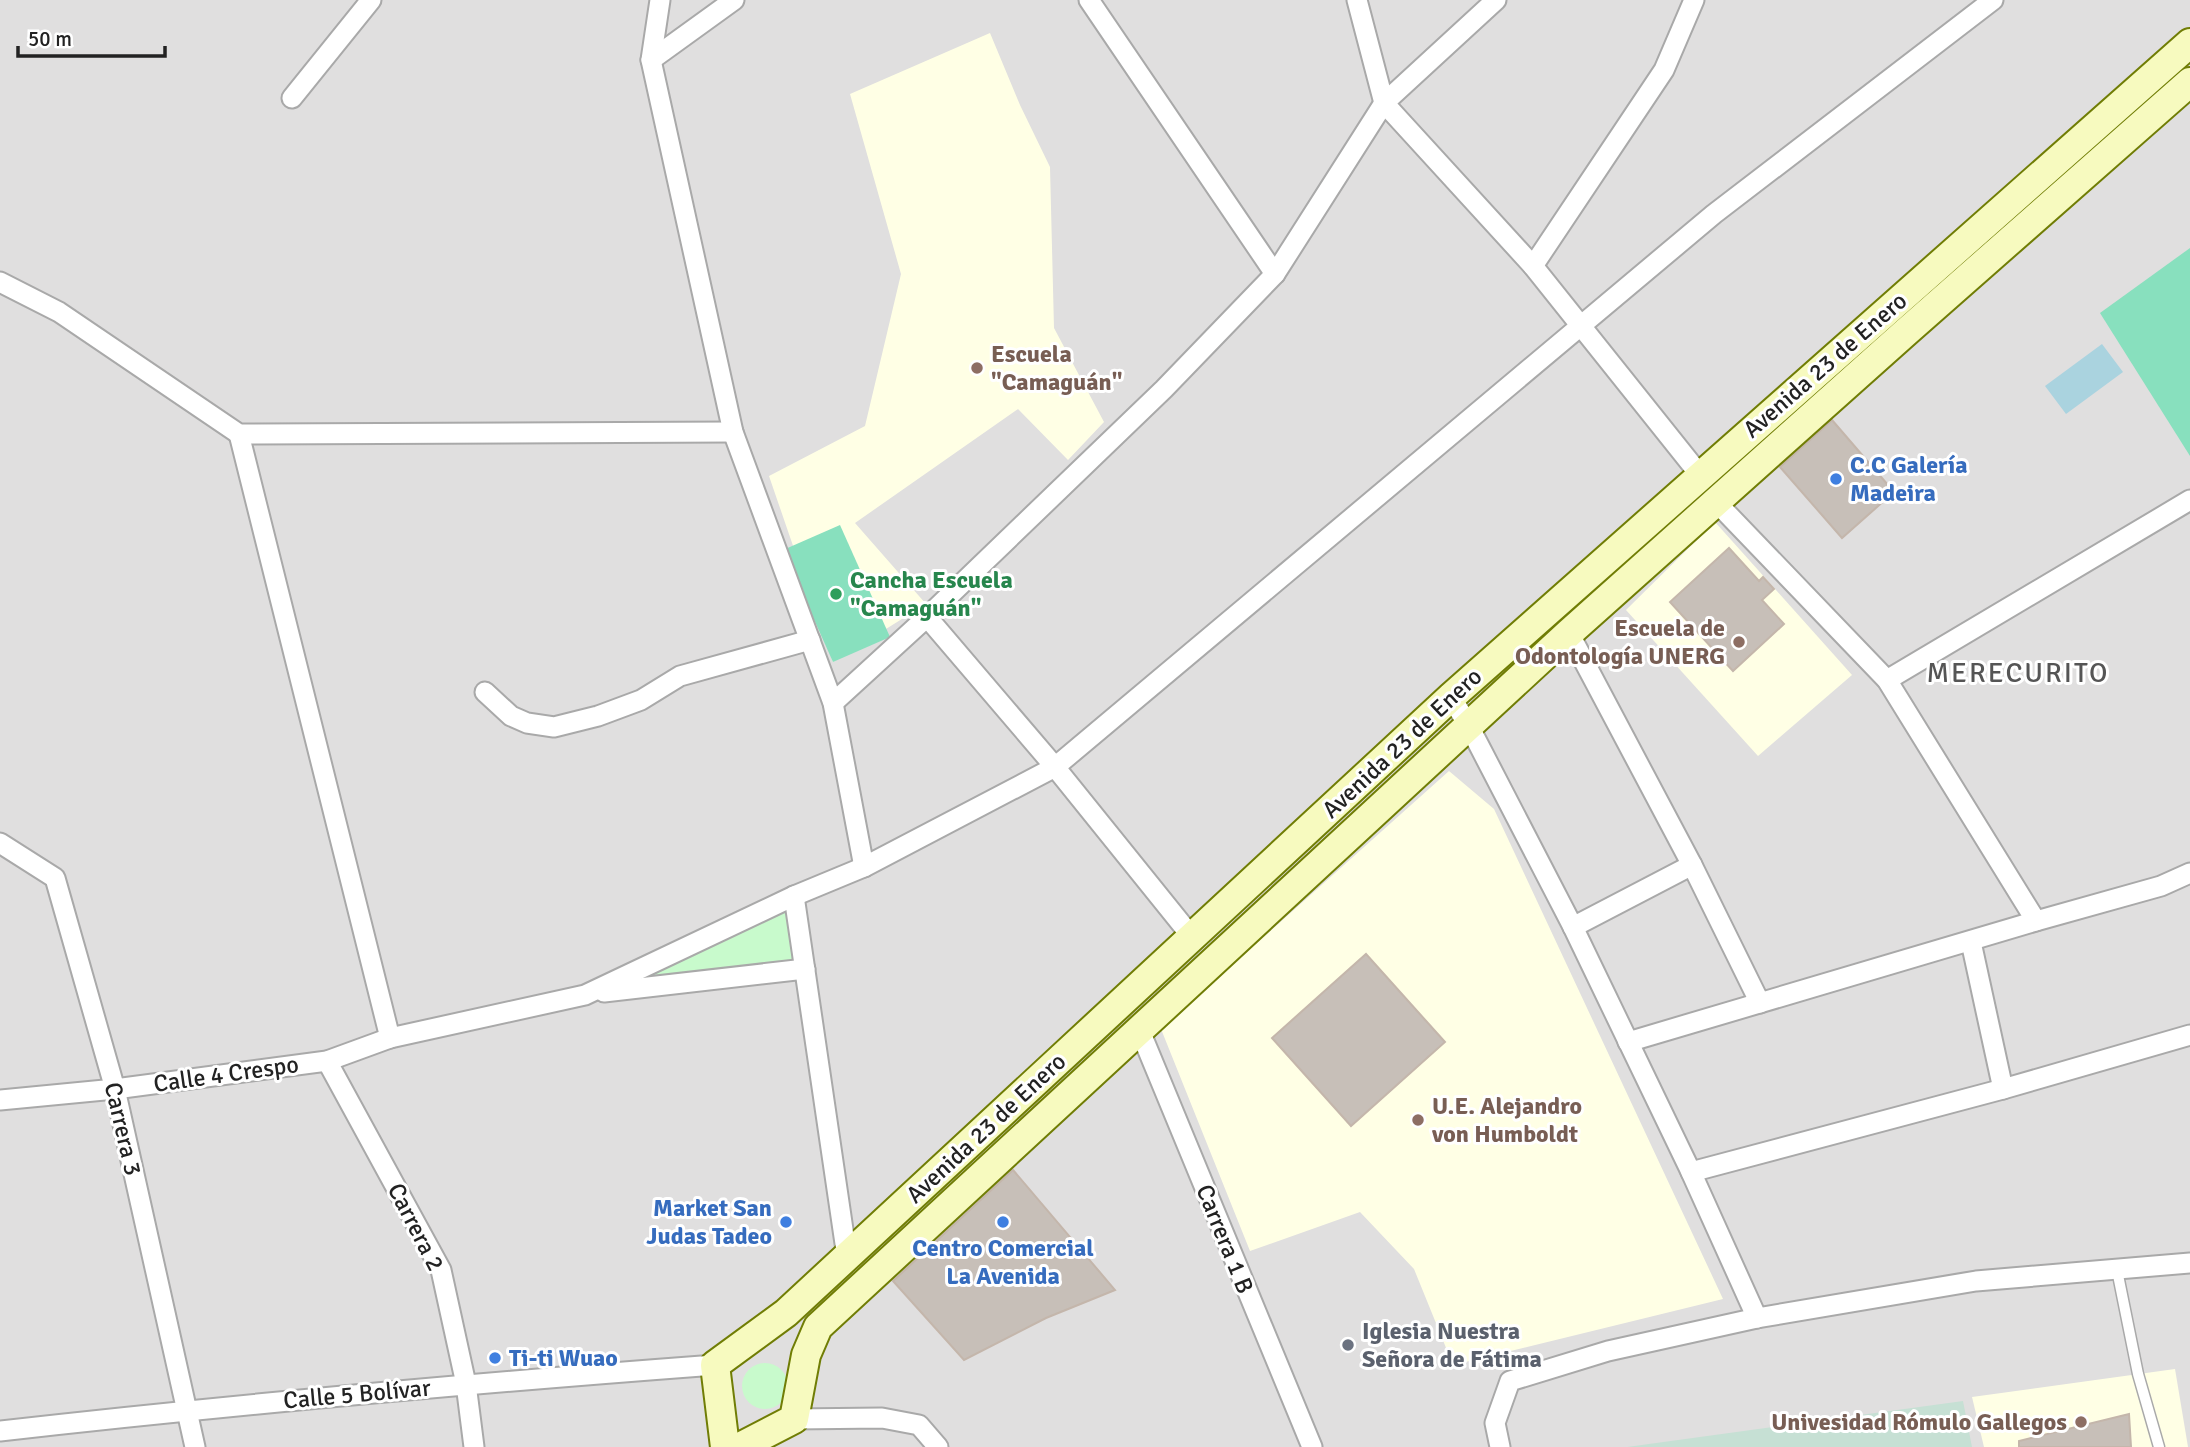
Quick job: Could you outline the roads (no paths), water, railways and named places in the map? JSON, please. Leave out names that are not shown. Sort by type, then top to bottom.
[{"type":"main road","name":"Avenida 23 de Enero","points":[[715,1365],[786,1313],[1451,697],[2190,43]]},
{"type":"main road","name":"Avenida 23 de Enero","points":[[794,1419],[806,1355],[818,1327],[1569,633],[2190,82]]},
{"type":"main road","points":[[715,1365],[725,1447]]},
{"type":"main road","points":[[740,1447],[794,1419]]},
{"type":"street","points":[[292,98],[372,0]]},
{"type":"street","points":[[660,0],[651,60],[733,432],[834,703],[864,867]]},
{"type":"street","points":[[651,60],[734,0]]},
{"type":"street","points":[[1089,0],[1275,274]]},
{"type":"street","points":[[1357,0],[1384,103],[1533,266],[1700,475]]},
{"type":"street","points":[[834,703],[1164,389],[1275,274],[1384,103],[1496,0]]},
{"type":"street","points":[[1533,266],[1664,70],[1694,0]]},
{"type":"street","points":[[585,995],[794,896],[864,867],[1055,767],[1714,214],[1980,4]]},
{"type":"street","points":[[0,282],[59,312],[239,434],[733,432]]},
{"type":"street","points":[[239,434],[390,1038]]},
{"type":"street","points":[[1887,680],[2190,500]]},
{"type":"street","points":[[1716,502],[1887,680],[2036,920]]},
{"type":"street","points":[[927,617],[1055,767],[1192,937]]},
{"type":"street","points":[[1569,633],[1692,865],[1760,1003]]},
{"type":"street","points":[[485,692],[511,716],[527,723],[554,727],[598,716],[641,700],[680,676],[810,640]]},
{"type":"street","points":[[1451,697],[1470,727],[1573,927],[1691,1172],[1757,1318]]},
{"type":"street","name":"Carrera 3","points":[[0,843],[55,878],[115,1089],[195,1447]]},
{"type":"street","points":[[1573,927],[1692,865]]},
{"type":"street","points":[[1628,1042],[1971,942],[2036,920],[2161,886],[2190,873]]},
{"type":"street","points":[[794,896],[847,1257]]},
{"type":"street","points":[[1971,942],[2003,1089]]},
{"type":"street","points":[[585,995],[805,969]]},
{"type":"street","name":"Calle 4 Crespo","points":[[0,1101],[327,1061],[390,1038],[585,995]]},
{"type":"street","name":"Carrera 1 B","points":[[1140,1031],[1312,1447]]},
{"type":"street","points":[[1691,1172],[2003,1089],[2190,1035]]},
{"type":"street","name":"Carrera 2","points":[[327,1061],[441,1270],[466,1384],[474,1447]]},
{"type":"street","points":[[1500,1447],[1495,1423],[1510,1381],[1608,1351],[1757,1318],[1976,1282],[2190,1263]]},
{"type":"street","name":"Calle 5 Bolívar","points":[[0,1431],[187,1410],[466,1384],[715,1365]]},
{"type":"street","points":[[794,1419],[882,1418],[919,1426],[938,1447]]},
{"type":"lane","points":[[2116,1270],[2138,1374],[2159,1447]]},
{"type":"water","points":[[2102,344],[2123,372],[2066,414],[2045,386]]},
{"type":"place","name":"Escuela \"Camaguán\"","points":[[977,368]]},
{"type":"place","name":"C.C Galería Madeira","points":[[1836,479]]},
{"type":"place","name":"Cancha Escuela \"Camaguán\"","points":[[836,594]]},
{"type":"place","name":"Escuela de Odontología UNERG","points":[[1739,642]]},
{"type":"place","name":"U.E. Alejandro von Humboldt","points":[[1418,1120]]},
{"type":"place","name":"Market San Judas Tadeo","points":[[786,1222]]},
{"type":"place","name":"Centro Comercial La Avenida","points":[[1003,1222]]},
{"type":"place","name":"Iglesia Nuestra Señora de Fátima","points":[[1348,1345]]},
{"type":"place","name":"Ti-ti Wuao","points":[[495,1358]]},
{"type":"place","name":"Univesidad Rómulo Gallegos","points":[[2081,1422]]},
{"type":"district","name":"MERECURITO","points":[[2018,672]]}]
